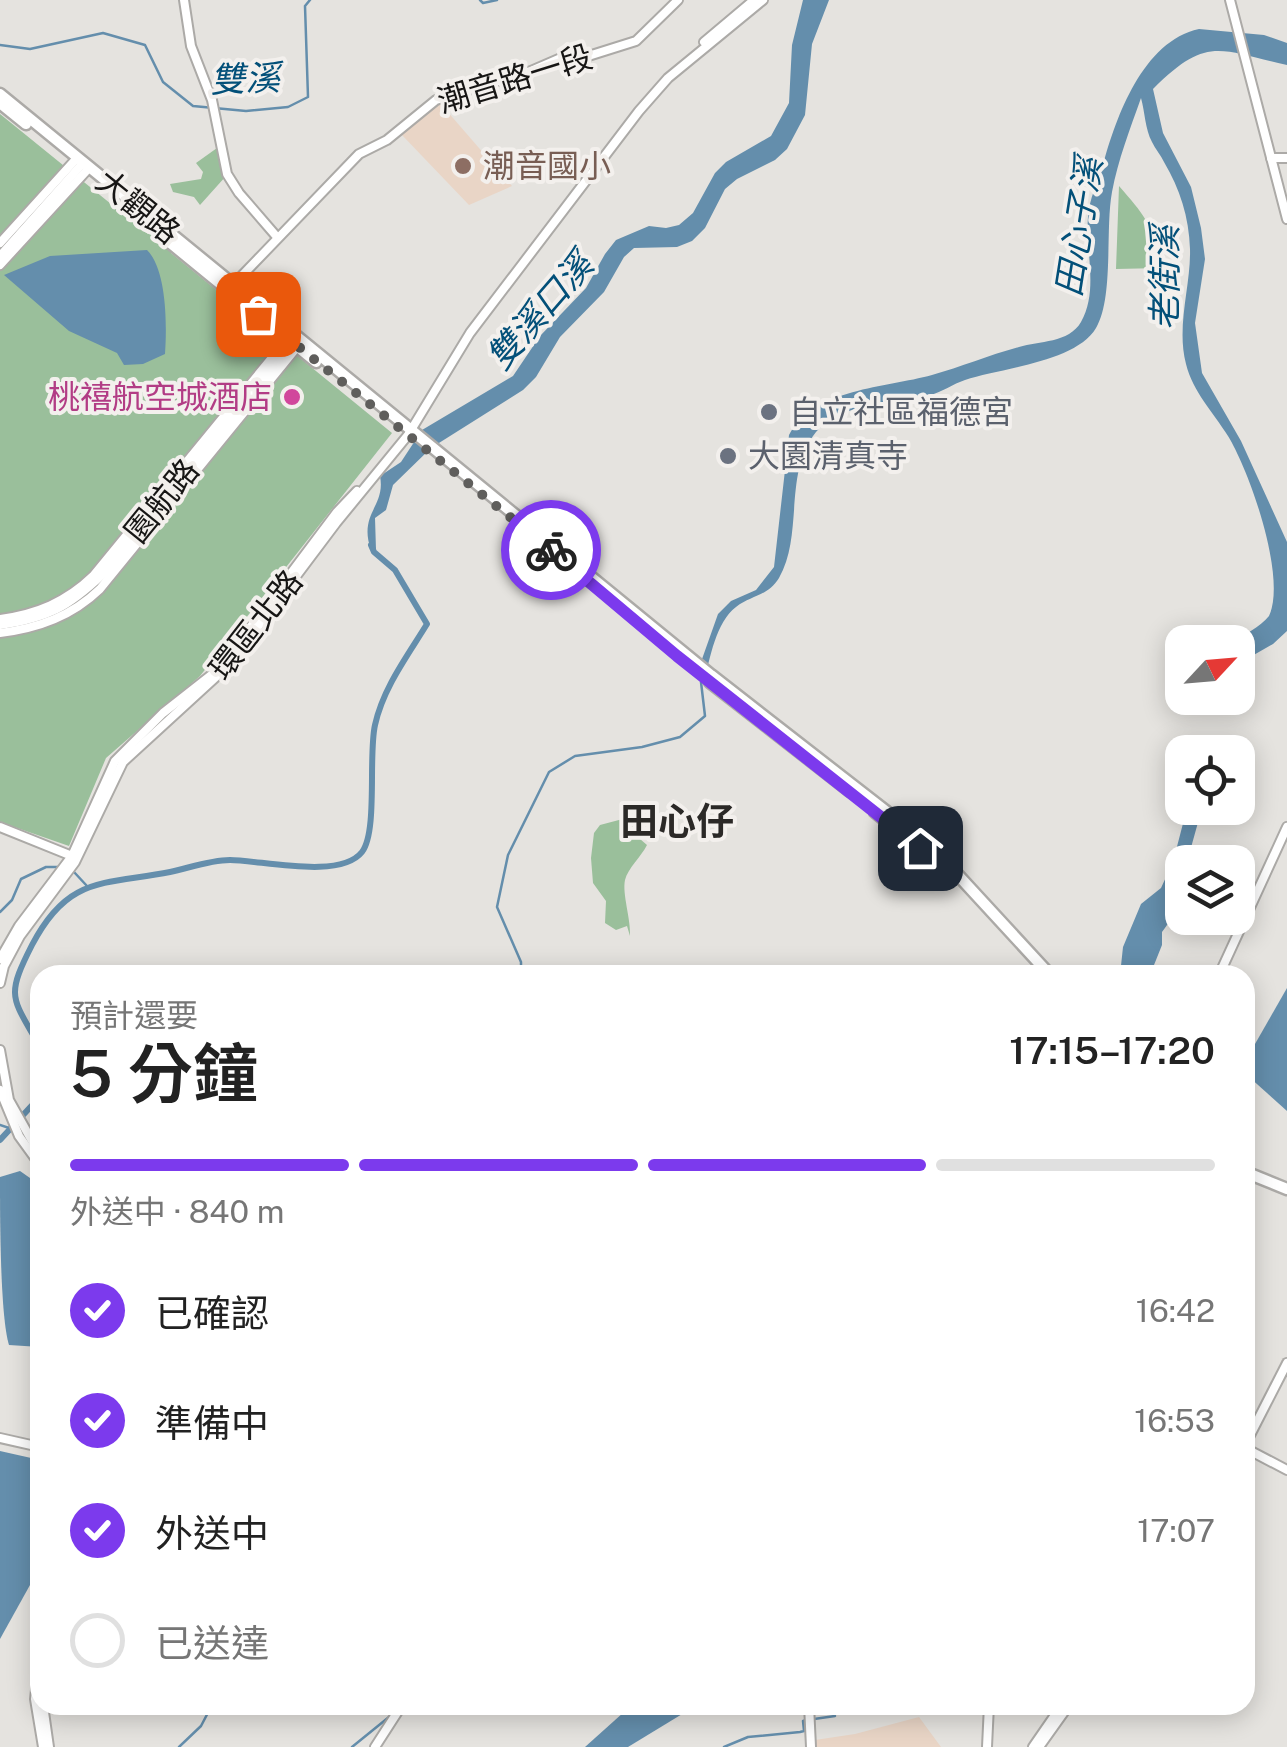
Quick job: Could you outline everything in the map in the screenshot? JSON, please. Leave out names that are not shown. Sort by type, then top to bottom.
[{"type":"main road","name":"大觀路","points":[[0,94],[81,165]]},
{"type":"main road","name":"大觀路","points":[[0,103],[688,661],[868,802]]},
{"type":"main road","points":[[868,802],[976,901],[1033,965]]},
{"type":"main road","points":[[868,802],[957,874],[1041,965]]},
{"type":"main road","points":[[1255,1177],[1287,1192]]},
{"type":"main road","points":[[1255,1183],[1287,1192]]},
{"type":"street","points":[[184,0],[191,46],[212,104],[232,182],[277,237]]},
{"type":"street","name":"潮音路一段","points":[[231,287],[359,154],[387,140],[436,100],[561,58],[582,58],[627,45],[678,0]]},
{"type":"street","points":[[674,70],[754,0]]},
{"type":"street","points":[[674,70],[762,0]]},
{"type":"street","points":[[1230,0],[1287,219]]},
{"type":"street","name":"環區北路","points":[[69,864],[114,761],[163,713],[219,669],[337,512],[409,433],[464,341],[627,117],[674,70]]},
{"type":"street","points":[[1272,158],[1287,158]]},
{"type":"street","points":[[0,243],[81,165]]},
{"type":"street","points":[[0,256],[81,165]]},
{"type":"street","points":[[0,265],[81,165]]},
{"type":"street","points":[[0,622],[50,607],[76,592],[93,576],[294,340]]},
{"type":"street","points":[[0,633],[50,622],[92,596],[294,340]]},
{"type":"street","points":[[1224,965],[1287,827]]},
{"type":"street","points":[[0,830],[69,864]]},
{"type":"street","points":[[0,959],[19,926],[69,864]]},
{"type":"street","points":[[0,984],[4,966],[20,936],[69,864]]},
{"type":"street","points":[[0,1050],[14,1119]]},
{"type":"street","points":[[0,1090],[30,1148]]},
{"type":"street","points":[[22,1135],[30,1144]]},
{"type":"street","points":[[1255,1414],[1287,1352]]},
{"type":"street","points":[[1255,1426],[1287,1362]]},
{"type":"street","points":[[0,1438],[30,1445]]},
{"type":"street","points":[[1255,1452],[1287,1470]]},
{"type":"street","points":[[39,1715],[46,1747]]},
{"type":"street","points":[[44,1715],[46,1747]]},
{"type":"street","points":[[375,1747],[396,1715]]},
{"type":"street","points":[[809,1715],[811,1747]]},
{"type":"street","points":[[987,1747],[989,1715]]},
{"type":"street","points":[[1036,1747],[1059,1715]]},
{"type":"shaded area","name":"潮音國小","points":[[440,103],[512,186],[469,205],[401,134],[425,111]]},
{"type":"shaded area","points":[[919,1717],[941,1747],[815,1747],[815,1740]]},
{"type":"green space","points":[[0,114],[148,234],[151,232],[172,249],[171,253],[392,433],[200,676],[106,758],[69,846],[0,822]]},
{"type":"green space","points":[[217,148],[226,176],[200,205],[194,197],[173,192],[170,184],[201,179],[203,172],[196,163]]},
{"type":"green space","points":[[1119,186],[1148,223],[1161,268],[1116,269]]},
{"type":"green space","points":[[634,816],[644,826],[640,839],[647,845],[625,880],[630,936],[627,926],[616,930],[605,923],[606,901],[593,883],[591,858],[594,833],[600,825]]},
{"type":"water","name":"雙溪口溪","points":[[803,0],[829,0],[812,44],[805,115],[787,149],[725,189],[705,228],[692,241],[677,247],[634,248],[624,257],[604,292],[560,337],[536,377],[523,390],[431,448],[393,485],[386,510],[375,518],[376,550],[371,550],[368,527],[381,487],[380,476],[401,462],[422,430],[513,376],[540,336],[586,288],[616,240],[649,226],[679,225],[693,213],[715,173],[726,162],[771,136],[789,103],[792,45]]},
{"type":"water","points":[[1199,29],[1264,35],[1287,43],[1287,65],[1215,51],[1187,60],[1153,89],[1163,133],[1191,187],[1201,228],[1205,259],[1195,323],[1202,373],[1241,441],[1287,542],[1287,631],[1255,654],[1255,628],[1269,616],[1273,599],[1270,552],[1237,453],[1198,393],[1186,364],[1183,321],[1190,263],[1188,226],[1175,182],[1150,137],[1141,98],[1112,192],[1105,299],[1096,328],[1086,340],[1055,356],[965,380],[930,395],[854,409],[827,422],[806,448],[800,466],[791,542],[779,578],[770,588],[742,603],[723,622],[704,682],[696,676],[718,614],[731,601],[756,590],[774,567],[789,435],[801,419],[833,399],[853,392],[932,375],[1008,350],[1061,338],[1076,329],[1089,297],[1089,210],[1116,125],[1147,65],[1179,36]]},
{"type":"water","points":[[147,250],[162,284],[166,342],[165,354],[143,364],[124,365],[117,353],[69,331],[4,275],[50,256]]},
{"type":"water","points":[[1183,825],[1197,825],[1192,845],[1177,845]]},
{"type":"water","points":[[1165,879],[1165,928],[1154,965],[1121,965],[1123,947],[1141,904],[1161,888]]},
{"type":"water","points":[[1287,988],[1287,1111],[1255,1082],[1255,1044]]},
{"type":"water","points":[[20,1171],[30,1178],[30,1346],[9,1345],[6,1331],[0,1177]]},
{"type":"water","points":[[0,1451],[30,1458],[30,1585],[0,1639]]},
{"type":"water","points":[[621,1715],[681,1715],[628,1747],[585,1747]]},
{"type":"waterway","name":"雙溪","points":[[0,45],[30,49],[103,33],[145,45],[163,82],[193,106],[246,111],[288,107],[308,97],[305,6],[310,0]]},
{"type":"waterway","name":"雙溪","points":[[480,0],[497,0]]},
{"type":"waterway","name":"雙溪口溪","points":[[30,1029],[15,997],[18,976],[45,923],[74,895],[106,883],[215,861],[319,867],[351,860],[362,852],[370,828],[375,725],[397,672],[427,624],[395,570],[371,545]]},
{"type":"waterway","name":"田心子溪","points":[[521,965],[497,907],[508,855],[549,772],[575,756],[642,747],[680,737],[705,716],[701,682]]},
{"type":"waterway","points":[[0,912],[12,900],[21,879],[46,867],[61,867]]},
{"type":"waterway","points":[[74,872],[87,886]]},
{"type":"waterway","name":"雙溪口溪","points":[[0,1140],[30,1108]]},
{"type":"waterway","points":[[0,1125],[12,1129]]},
{"type":"waterway","name":"田心子溪","points":[[179,1747],[207,1715]]},
{"type":"waterway","points":[[814,1719],[835,1716]]},
{"type":"waterway","points":[[352,1747],[389,1717]]},
{"type":"waterway","points":[[724,1747],[748,1737],[804,1731],[806,1720]]},
{"type":"way so far","points":[[258,314],[551,550]]},
{"type":"place","name":"潮音國小","points":[[463,166]]},
{"type":"place","name":"桃禧航空城酒店","points":[[292,397]]},
{"type":"place","name":"自立社區福德宮","points":[[769,412]]},
{"type":"place","name":"大園清真寺","points":[[728,456]]},
{"type":"district","name":"田心仔","points":[[677,822]]},
{"type":"route","points":[[551,550],[677,656],[920,848]]},
{"type":"water label","name":"老街溪","points":[[1165,278]]}]
